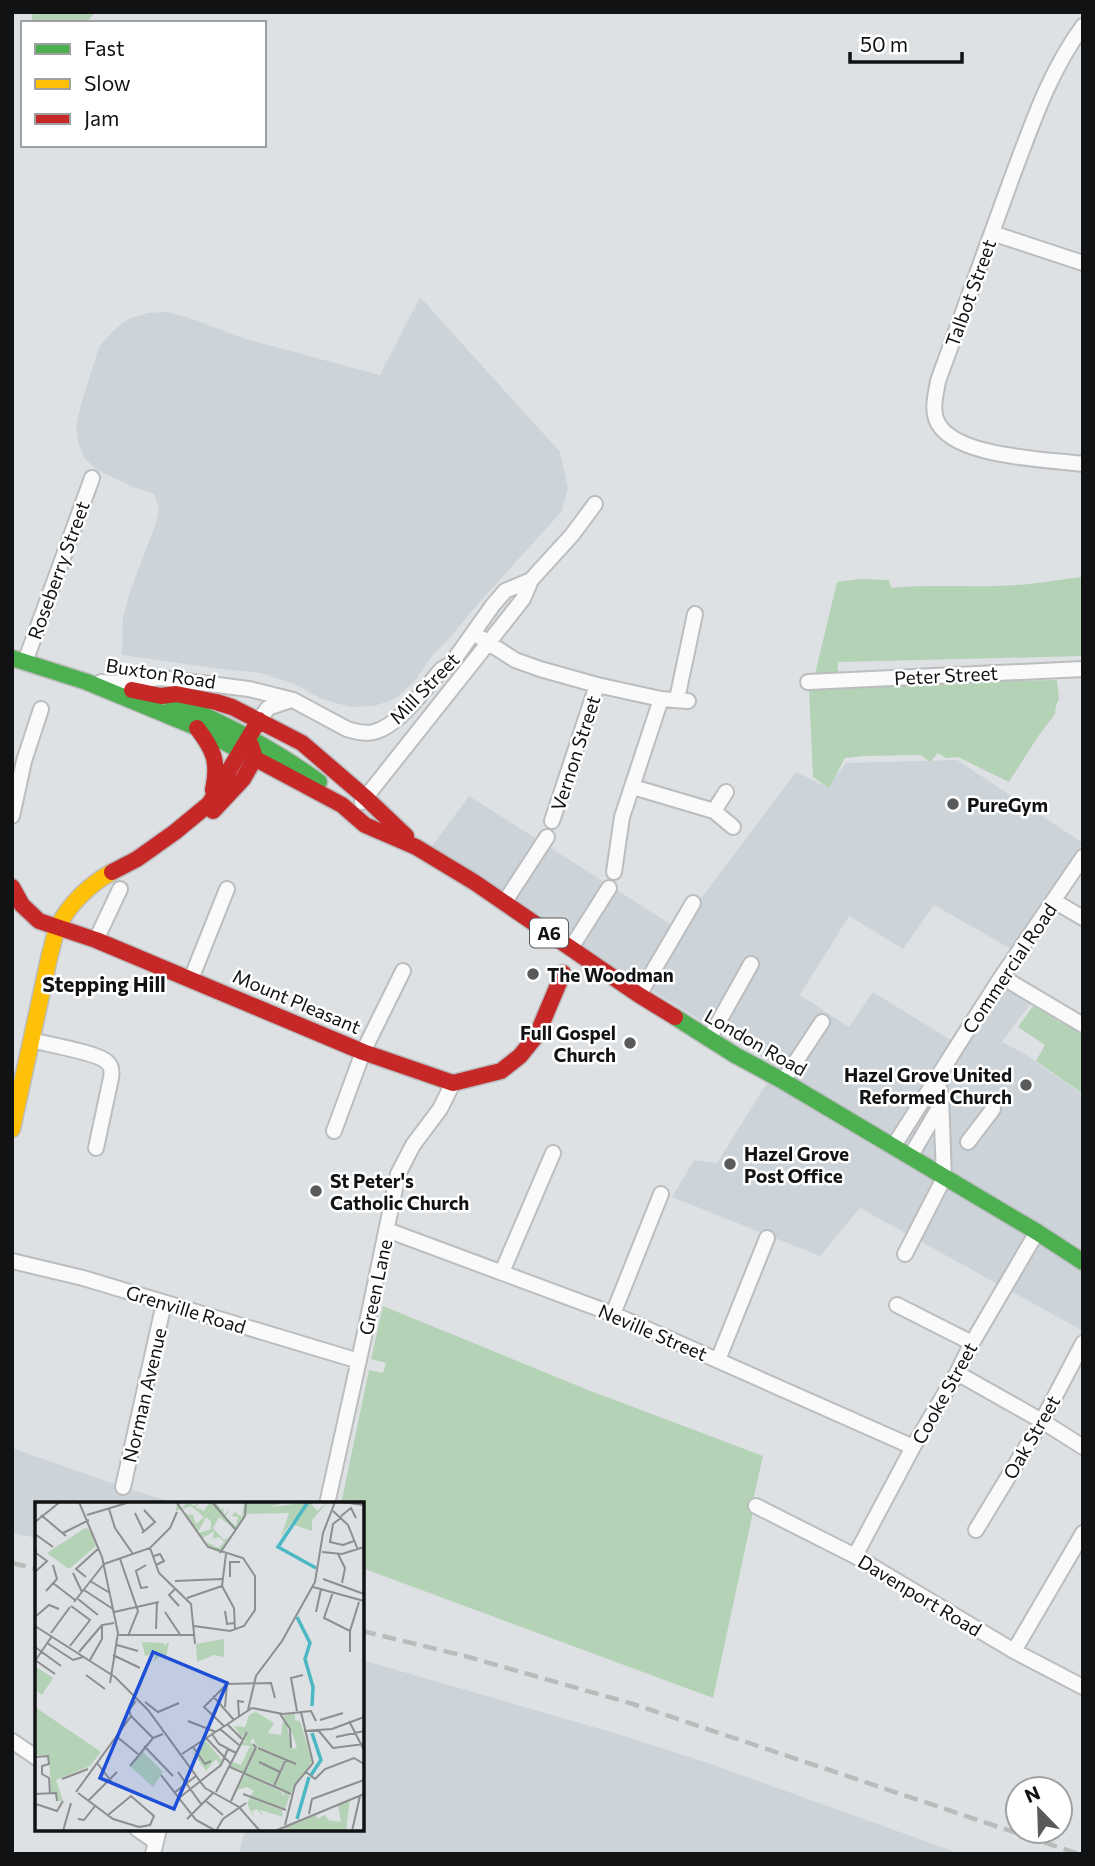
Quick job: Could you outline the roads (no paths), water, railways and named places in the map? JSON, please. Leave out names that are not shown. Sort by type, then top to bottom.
[{"type":"main road","name":"Buxton Road","points":[[19,660],[87,682],[248,748],[348,810]]},
{"type":"main road","name":"Buxton Road","points":[[87,682],[161,696],[176,694],[216,702],[259,720],[302,743],[366,798]]},
{"type":"main road","name":"A6","points":[[161,696],[225,724],[248,748]]},
{"type":"main road","points":[[175,832],[205,818],[218,808],[243,779],[248,748],[259,720]]},
{"type":"main road","points":[[196,727],[210,744],[217,767],[209,804]]},
{"type":"main road","points":[[12,1129],[58,927],[78,898],[103,877],[136,859],[209,804],[248,748]]},
{"type":"main road","name":"London Road","points":[[366,798],[416,847]]},
{"type":"main road","name":"London Road","points":[[348,810],[365,825],[416,847],[505,903],[639,995],[753,1067],[783,1081],[1083,1262]]},
{"type":"main road","name":"Mount Pleasant","points":[[12,887],[22,905],[39,920],[96,940],[363,1052],[453,1083]]},
{"type":"main road","points":[[453,1083],[501,1071],[520,1056],[537,1035],[563,973]]},
{"type":"street","name":"Talbot Street","points":[[1083,26],[1055,71],[1034,119],[939,381],[934,404],[937,420],[946,435],[958,442],[1012,456],[1083,464]]},
{"type":"street","points":[[992,233],[1083,263]]},
{"type":"street","name":"Roseberry Street","points":[[19,660],[92,478]]},
{"type":"street","name":"Mill Street","points":[[348,810],[366,798],[523,599],[531,580],[572,535],[595,504]]},
{"type":"street","name":"Mill Street","points":[[87,682],[112,683],[161,678],[249,689],[293,700],[347,729],[364,733],[379,730],[397,719],[442,669],[451,664],[505,591],[531,580]]},
{"type":"street","points":[[474,633],[515,660],[540,669],[661,699],[682,700],[695,614]]},
{"type":"street","name":"Peter Street","points":[[808,682],[1083,669]]},
{"type":"street","name":"Vernon Street","points":[[552,821],[597,685]]},
{"type":"street","points":[[614,872],[622,817],[661,699]]},
{"type":"street","points":[[259,720],[268,708],[293,700]]},
{"type":"street","points":[[12,816],[18,760],[41,709]]},
{"type":"street","points":[[633,787],[714,811],[733,827]]},
{"type":"street","points":[[714,811],[726,792]]},
{"type":"street","name":"Vernon Street","points":[[505,903],[547,837]]},
{"type":"street","name":"Commercial Road","points":[[893,1147],[959,1041],[1083,857]]},
{"type":"street","points":[[571,948],[609,888]]},
{"type":"street","points":[[96,940],[120,889]]},
{"type":"street","points":[[191,979],[227,889]]},
{"type":"street","points":[[1054,901],[1083,918]]},
{"type":"street","points":[[639,995],[694,903]]},
{"type":"street","points":[[709,1039],[751,964]]},
{"type":"street","points":[[334,1131],[363,1052],[403,971]]},
{"type":"street","points":[[1002,977],[1083,1025]]},
{"type":"street","points":[[783,1081],[822,1022]]},
{"type":"street","points":[[31,1040],[96,1056],[107,1061],[111,1067],[96,1149]]},
{"type":"street","points":[[905,1254],[944,1178],[941,1104],[937,1080]]},
{"type":"street","name":"Green Lane","points":[[327,1502],[398,1174],[413,1145],[440,1109],[453,1083]]},
{"type":"street","points":[[910,1157],[941,1104]]},
{"type":"street","points":[[968,1142],[993,1109]]},
{"type":"street","points":[[502,1272],[553,1153]]},
{"type":"street","points":[[613,1314],[661,1194]]},
{"type":"street","name":"Neville Street","points":[[387,1230],[613,1314],[914,1447]]},
{"type":"street","name":"Cooke Street","points":[[855,1556],[972,1343],[1037,1232]]},
{"type":"street","points":[[718,1360],[767,1238]]},
{"type":"street","name":"Grenville Road","points":[[12,1261],[83,1278],[359,1361]]},
{"type":"street","name":"Norman Avenue","points":[[124,1487],[164,1303]]},
{"type":"street","points":[[897,1305],[972,1343]]},
{"type":"street","name":"Oak Street","points":[[976,1530],[1042,1421],[1083,1343]]},
{"type":"street","points":[[957,1373],[1083,1447]]},
{"type":"street","name":"Davenport Road","points":[[757,1506],[855,1556],[1014,1651],[1083,1687]]},
{"type":"street","points":[[1014,1651],[1083,1533]]},
{"type":"street","points":[[12,1741],[35,1757]]},
{"type":"street","points":[[140,1831],[156,1842]]},
{"type":"railway","points":[[12,1563],[35,1569]]},
{"type":"railway","points":[[364,1631],[465,1656],[633,1704],[1079,1854]]},
{"type":"place","name":"PureGym","points":[[953,804]]},
{"type":"place","name":"The Woodman","points":[[533,974]]},
{"type":"place","name":"Full Gospel Church","points":[[630,1043]]},
{"type":"place","name":"Hazel Grove United Reformed Church","points":[[1026,1085]]},
{"type":"place","name":"Hazel Grove Post Office","points":[[730,1164]]},
{"type":"place","name":"St Peter's Catholic Church","points":[[316,1191]]},
{"type":"district","name":"Stepping Hill","points":[[104,983]]}]
